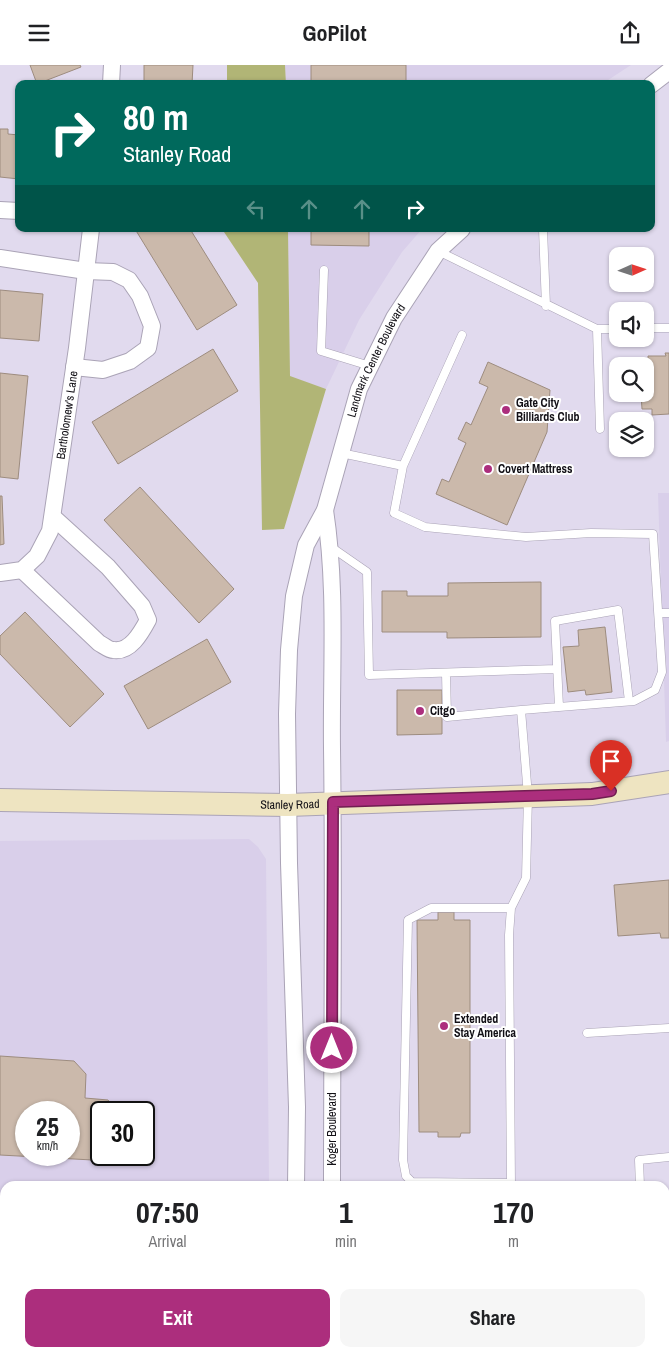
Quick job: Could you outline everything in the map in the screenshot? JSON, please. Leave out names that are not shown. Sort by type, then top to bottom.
[{"type":"street","points":[[111,80],[112,65]]},
{"type":"street","points":[[655,82],[669,71]]},
{"type":"street","points":[[0,210],[15,211]]},
{"type":"street","name":"Bartholomew's Lane","points":[[22,569],[38,556],[50,531],[53,517],[91,232]]},
{"type":"street","name":"Landmark Center Boulevard","points":[[288,805],[289,650],[294,596],[306,545],[325,510],[359,389],[370,366],[394,318],[438,251],[459,232]]},
{"type":"street","points":[[0,258],[86,271],[113,272],[129,280],[140,296],[152,325],[148,348],[130,361],[103,370],[74,367]]},
{"type":"street","name":"Landmark Center Boulevard","points":[[325,510],[331,547],[333,802]]},
{"type":"street","points":[[0,573],[22,569],[99,643],[113,650],[128,647],[141,633],[148,620],[142,606],[108,567],[53,517]]},
{"type":"street","name":"Stanley Road","points":[[0,800],[288,805],[592,794],[669,782]]},
{"type":"street","name":"Koger Boulevard","points":[[332,1181],[333,802]]},
{"type":"street","points":[[288,805],[297,1107],[296,1181]]},
{"type":"lane","points":[[543,232],[546,306]]},
{"type":"lane","points":[[438,251],[546,306],[596,329],[609,329]]},
{"type":"lane","points":[[324,270],[321,351],[370,366]]},
{"type":"lane","points":[[654,328],[669,328]]},
{"type":"lane","points":[[596,329],[600,429]]},
{"type":"lane","points":[[446,673],[448,717],[629,701],[655,691],[666,672],[653,534],[591,533],[526,537],[425,527],[394,513],[403,466],[462,335]]},
{"type":"lane","points":[[341,453],[403,466]]},
{"type":"lane","points":[[331,547],[367,572],[369,675],[557,669]]},
{"type":"lane","points":[[559,707],[554,621],[618,610],[629,701]]},
{"type":"lane","points":[[659,613],[669,613]]},
{"type":"lane","points":[[511,1181],[509,935],[511,907],[526,878],[528,796],[521,710]]},
{"type":"lane","points":[[411,1181],[406,1176],[403,1160],[408,920],[430,908],[511,907]]},
{"type":"lane","points":[[587,1033],[669,1028]]},
{"type":"lane","points":[[640,1181],[639,1160],[669,1157]]},
{"type":"shaded area","points":[[285,65],[631,65],[608,80],[286,80]]},
{"type":"shaded area","points":[[288,232],[419,232],[402,252],[359,320],[326,389],[290,377]]},
{"type":"shaded area","points":[[658,493],[669,493],[669,741],[666,742]]},
{"type":"shaded area","points":[[249,839],[258,847],[266,859],[269,1181],[0,1181],[0,841]]},
{"type":"green space","points":[[227,65],[285,65],[286,80],[227,80]]},
{"type":"green space","points":[[224,232],[288,232],[290,376],[326,389],[284,529],[262,530],[258,283]]},
{"type":"building","points":[[30,65],[80,65],[81,67],[47,80],[36,80]]},
{"type":"building","points":[[144,65],[193,65],[192,80],[144,80]]},
{"type":"building","points":[[311,65],[406,65],[406,80],[311,80]]},
{"type":"building","points":[[0,129],[8,129],[8,134],[15,135],[15,179],[0,177]]},
{"type":"building","points":[[137,232],[192,232],[237,305],[197,330]]},
{"type":"building","points":[[311,232],[369,232],[369,246],[311,245]]},
{"type":"building","points":[[0,290],[43,294],[39,341],[0,338]]},
{"type":"building","points":[[213,349],[238,391],[118,464],[92,422]]},
{"type":"building","points":[[665,353],[669,353],[669,414],[654,415],[652,409],[642,409],[642,402],[654,402],[654,357],[648,356],[666,356]]},
{"type":"building","points":[[488,362],[550,390],[547,432],[507,525],[436,494],[442,479],[449,482],[466,443],[458,439],[466,422],[471,425],[488,387],[479,383]]},
{"type":"building","points":[[0,373],[28,376],[18,479],[0,477]]},
{"type":"building","points":[[140,487],[234,589],[199,623],[104,520]]},
{"type":"building","points":[[0,496],[2,496],[4,544],[0,545]]},
{"type":"building","points":[[541,582],[541,637],[447,638],[447,632],[382,632],[382,591],[407,591],[407,596],[448,596],[448,583]]},
{"type":"building","points":[[25,612],[104,694],[70,727],[0,654],[0,636]]},
{"type":"building","points":[[605,627],[612,692],[586,695],[585,690],[568,692],[563,647],[579,646],[578,630]]},
{"type":"building","points":[[207,639],[231,682],[148,729],[124,686]]},
{"type":"building","points":[[397,690],[442,690],[442,734],[397,735]]},
{"type":"building","points":[[669,880],[669,938],[661,938],[660,933],[618,936],[614,885]]},
{"type":"building","name":"Extended Stay America","points":[[438,912],[454,912],[454,920],[470,920],[470,1133],[461,1133],[460,1137],[438,1137],[438,1132],[419,1132],[417,920],[438,920]]},
{"type":"building","points":[[0,1056],[74,1061],[86,1074],[85,1098],[109,1101],[90,1101],[90,1160],[80,1159],[80,1101],[15,1101],[15,1156],[0,1155]]},
{"type":"place","name":"Gate City Billiards Club","points":[[506,410]]},
{"type":"place","name":"Covert Mattress","points":[[488,469]]},
{"type":"place","name":"Citgo","points":[[420,711]]},
{"type":"place","name":"Extended Stay America","points":[[444,1026]]},
{"type":"route","points":[[332,1048],[333,802],[592,794],[611,791]]}]
